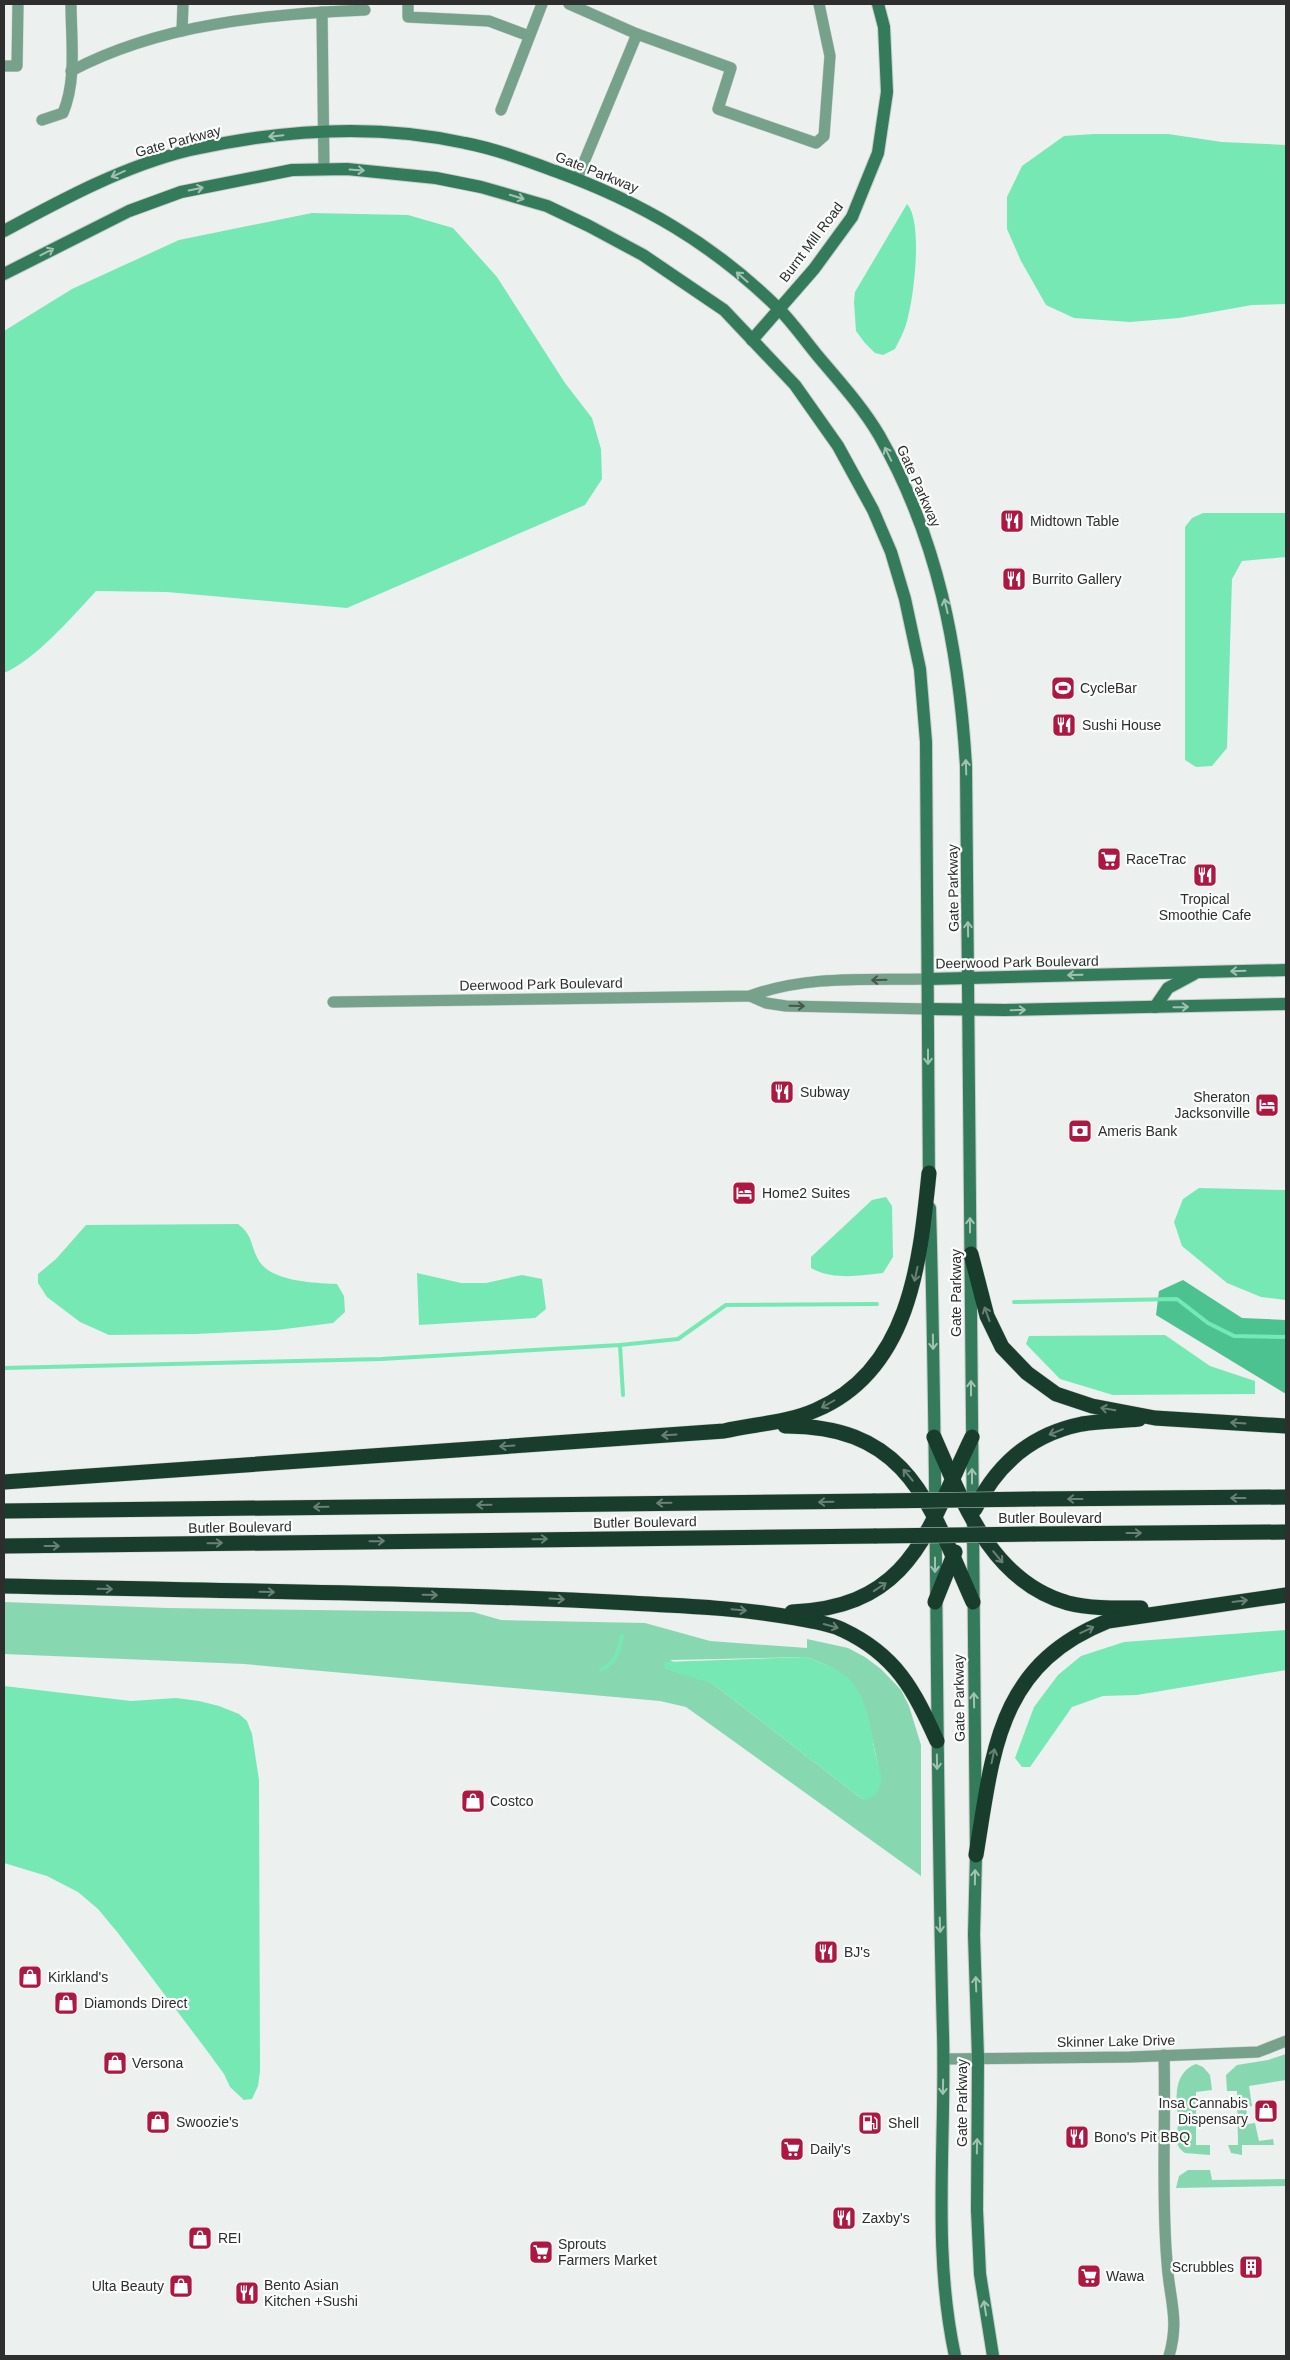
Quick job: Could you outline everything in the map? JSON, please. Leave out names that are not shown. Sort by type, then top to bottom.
[{"type":"highway","points":[[724,1430],[787,1420],[818,1410],[850,1388],[880,1358],[905,1312],[912,1290],[921,1249],[929,1174]]},
{"type":"highway","points":[[971,1254],[980,1293],[995,1333],[1002,1347],[1026,1373],[1056,1394],[1071,1400],[1156,1418]]},
{"type":"highway","points":[[935,1602],[953,1557],[990,1481],[1001,1467],[1042,1438],[1083,1424],[1156,1418],[1286,1426]]},
{"type":"highway","points":[[4,1482],[724,1430],[808,1426],[854,1436],[877,1447],[896,1460],[910,1476],[934,1516],[973,1602]]},
{"type":"highway","points":[[934,1437],[952,1478],[990,1547],[1010,1571],[1048,1596],[1069,1603],[1092,1607],[1195,1607]]},
{"type":"highway","points":[[4,1586],[508,1596],[766,1613],[824,1610],[841,1606],[874,1592],[902,1569],[915,1551],[934,1516],[972,1437]]},
{"type":"highway","name":"Butler Boulevard","points":[[4,1511],[1286,1497]]},
{"type":"highway","name":"Butler Boulevard","points":[[4,1546],[1286,1532]]},
{"type":"highway","points":[[976,1855],[996,1740],[1009,1709],[1038,1666],[1067,1641],[1084,1631],[1108,1621],[1195,1607],[1286,1596]]},
{"type":"highway","points":[[766,1613],[841,1628],[859,1638],[890,1662],[904,1678],[915,1693],[937,1741]]},
{"type":"main road","name":"Burnt Mill Road","points":[[752,340],[814,269],[852,217],[878,153],[887,92],[884,27],[878,4]]},
{"type":"main road","name":"Gate Parkway","points":[[4,231],[76,193],[130,169],[187,151],[248,139],[324,132],[367,131],[462,142],[502,152],[611,192],[686,233],[722,260],[779,309],[857,403],[878,434],[923,531],[938,576],[950,624],[961,694],[966,766],[976,1855],[974,1935],[978,2058],[976,2210],[980,2274],[993,2356]]},
{"type":"main road","name":"Gate Parkway","points":[[4,274],[128,211],[181,192],[292,170],[324,169],[390,172],[436,178],[481,187],[547,206],[589,226],[666,270],[724,310],[795,385],[838,446],[862,486],[876,516],[891,552],[905,599],[916,646],[925,718],[929,1174],[943,2059],[942,2250],[947,2311],[955,2356]]},
{"type":"main road","name":"Deerwood Park Boulevard","points":[[928,979],[1286,970]]},
{"type":"main road","points":[[1155,1007],[1168,988],[1199,972]]},
{"type":"main road","name":"Deerwood Park Boulevard","points":[[928,1009],[969,1010],[1286,1004]]},
{"type":"street","points":[[4,66],[17,66],[18,4]]},
{"type":"street","points":[[42,120],[63,113],[67,103],[71,71],[71,4]]},
{"type":"street","points":[[182,31],[183,4]]},
{"type":"street","points":[[408,4],[408,17],[489,21],[529,36]]},
{"type":"street","points":[[501,110],[542,4]]},
{"type":"street","points":[[569,4],[637,34],[731,68],[718,109],[816,143],[824,136],[830,56],[818,4]]},
{"type":"street","points":[[71,71],[93,60],[171,33],[290,13],[365,10]]},
{"type":"street","points":[[322,12],[324,169]]},
{"type":"street","points":[[577,179],[637,34]]},
{"type":"street","name":"Deerwood Park Boulevard","points":[[333,1002],[750,996],[778,987],[806,982],[928,979]]},
{"type":"street","name":"Deerwood Park Boulevard","points":[[750,996],[766,1003],[786,1006],[928,1009]]},
{"type":"street","name":"Skinner Lake Drive","points":[[943,2059],[1258,2052],[1286,2041]]},
{"type":"street","points":[[1164,2055],[1166,2263],[1175,2315],[1175,2336],[1169,2356]]},
{"type":"shaded area","points":[[1168,134],[1222,142],[1286,145],[1286,304],[1252,305],[1179,318],[1130,322],[1074,318],[1046,305],[1021,261],[1007,229],[1007,197],[1022,166],[1064,136]]},
{"type":"shaded area","points":[[907,204],[912,213],[915,226],[916,259],[913,292],[907,321],[901,337],[895,349],[883,355],[875,353],[856,331],[855,292]]},
{"type":"shaded area","points":[[312,213],[408,215],[453,228],[497,277],[565,383],[592,418],[601,449],[602,479],[585,505],[347,608],[167,592],[96,591],[41,648],[16,667],[4,673],[4,331],[72,289],[179,240]]},
{"type":"shaded area","points":[[1203,513],[1286,513],[1286,557],[1242,561],[1232,579],[1227,748],[1212,766],[1196,767],[1185,760],[1185,527],[1192,518]]},
{"type":"shaded area","points":[[1199,1188],[1286,1190],[1286,1300],[1261,1297],[1227,1283],[1182,1246],[1174,1222],[1183,1199]]},
{"type":"shaded area","points":[[886,1197],[892,1206],[893,1257],[883,1273],[837,1276],[811,1268],[811,1257],[872,1200]]},
{"type":"shaded area","points":[[238,1224],[247,1233],[256,1256],[265,1268],[295,1280],[337,1284],[344,1296],[345,1312],[333,1323],[277,1330],[196,1334],[109,1335],[80,1322],[47,1297],[38,1283],[38,1274],[56,1259],[86,1225]]},
{"type":"shaded area","points":[[417,1273],[461,1283],[486,1283],[522,1275],[542,1279],[546,1309],[535,1318],[419,1325]]},
{"type":"shaded area","points":[[1183,1280],[1242,1318],[1286,1320],[1286,1394],[1156,1315],[1159,1291]]},
{"type":"shaded area","points":[[1165,1335],[1210,1366],[1255,1381],[1255,1394],[1113,1395],[1060,1379],[1026,1344],[1029,1336]]},
{"type":"shaded area","points":[[4,1602],[167,1608],[473,1612],[501,1620],[645,1623],[710,1641],[807,1648],[807,1639],[848,1648],[865,1657],[881,1669],[901,1690],[909,1706],[921,1745],[921,1876],[686,1707],[660,1701],[244,1664],[4,1654]],"holes":[[[806,1657],[833,1668],[847,1678],[854,1686],[865,1710],[881,1779],[862,1799],[713,1684],[670,1660]]]},
{"type":"shaded area","points":[[1286,1630],[1286,1670],[1137,1695],[1103,1696],[1072,1707],[1030,1767],[1022,1767],[1015,1758],[1034,1707],[1058,1675],[1081,1656],[1124,1642]]},
{"type":"shaded area","points":[[806,1657],[843,1674],[855,1686],[861,1696],[868,1717],[881,1778],[878,1790],[869,1799],[862,1799],[713,1684],[665,1669],[664,1662]]},
{"type":"shaded area","points":[[4,1686],[131,1701],[176,1698],[199,1701],[239,1714],[247,1721],[252,1734],[259,1780],[260,2071],[258,2086],[252,2099],[244,2100],[230,2087],[224,2074],[205,2048],[98,1909],[78,1892],[47,1876],[4,1863]]},
{"type":"shaded area","points":[[1286,2054],[1286,2080],[1249,2086],[1252,2106],[1246,2107],[1248,2124],[1255,2123],[1259,2141],[1273,2139],[1274,2145],[1242,2145],[1242,2155],[1231,2153],[1228,2145],[1238,2145],[1237,2091],[1227,2091],[1226,2075],[1237,2065],[1268,2060]]},
{"type":"shaded area","points":[[1196,2064],[1203,2067],[1210,2075],[1212,2090],[1196,2092],[1196,2145],[1210,2145],[1210,2155],[1185,2153],[1180,2149],[1177,2140],[1178,2087],[1183,2073]]},
{"type":"shaded area","points":[[1188,2170],[1210,2170],[1212,2180],[1286,2179],[1286,2186],[1176,2188],[1179,2176]]},
{"type":"waterway","points":[[1014,1302],[1177,1299],[1208,1323],[1234,1336],[1286,1337]]},
{"type":"waterway","points":[[4,1368],[381,1359],[620,1345],[678,1339],[726,1305],[877,1304]]},
{"type":"waterway","points":[[620,1345],[623,1395]]},
{"type":"waterway","points":[[601,1670],[610,1664],[616,1656],[622,1636]]},
{"type":"place","name":"Midtown Table","points":[[1012,521]]},
{"type":"place","name":"Burrito Gallery","points":[[1014,579]]},
{"type":"place","name":"CycleBar","points":[[1063,688]]},
{"type":"place","name":"Sushi House","points":[[1064,725]]},
{"type":"place","name":"RaceTrac","points":[[1109,859]]},
{"type":"place","name":"Tropical Smoothie Cafe","points":[[1205,875]]},
{"type":"place","name":"Subway","points":[[782,1092]]},
{"type":"place","name":"Sheraton Jacksonville","points":[[1267,1105]]},
{"type":"place","name":"Ameris Bank","points":[[1080,1131]]},
{"type":"place","name":"Home2 Suites","points":[[744,1193]]},
{"type":"place","name":"Costco","points":[[473,1801]]},
{"type":"place","name":"BJ's","points":[[826,1952]]},
{"type":"place","name":"Kirkland's","points":[[30,1977]]},
{"type":"place","name":"Diamonds Direct","points":[[66,2003]]},
{"type":"place","name":"Versona","points":[[115,2063]]},
{"type":"place","name":"Insa Cannabis Dispensary","points":[[1266,2111]]},
{"type":"place","name":"Swoozie's","points":[[158,2122]]},
{"type":"place","name":"Shell","points":[[870,2123]]},
{"type":"place","name":"Bono's Pit BBQ","points":[[1077,2137]]},
{"type":"place","name":"Daily's","points":[[792,2149]]},
{"type":"place","name":"Zaxby's","points":[[844,2218]]},
{"type":"place","name":"REI","points":[[200,2238]]},
{"type":"place","name":"Sprouts Farmers Market","points":[[541,2252]]},
{"type":"place","name":"Scrubbles","points":[[1251,2267]]},
{"type":"place","name":"Wawa","points":[[1089,2276]]},
{"type":"place","name":"Ulta Beauty","points":[[181,2286]]},
{"type":"place","name":"Bento Asian Kitchen +Sushi","points":[[247,2293]]}]
